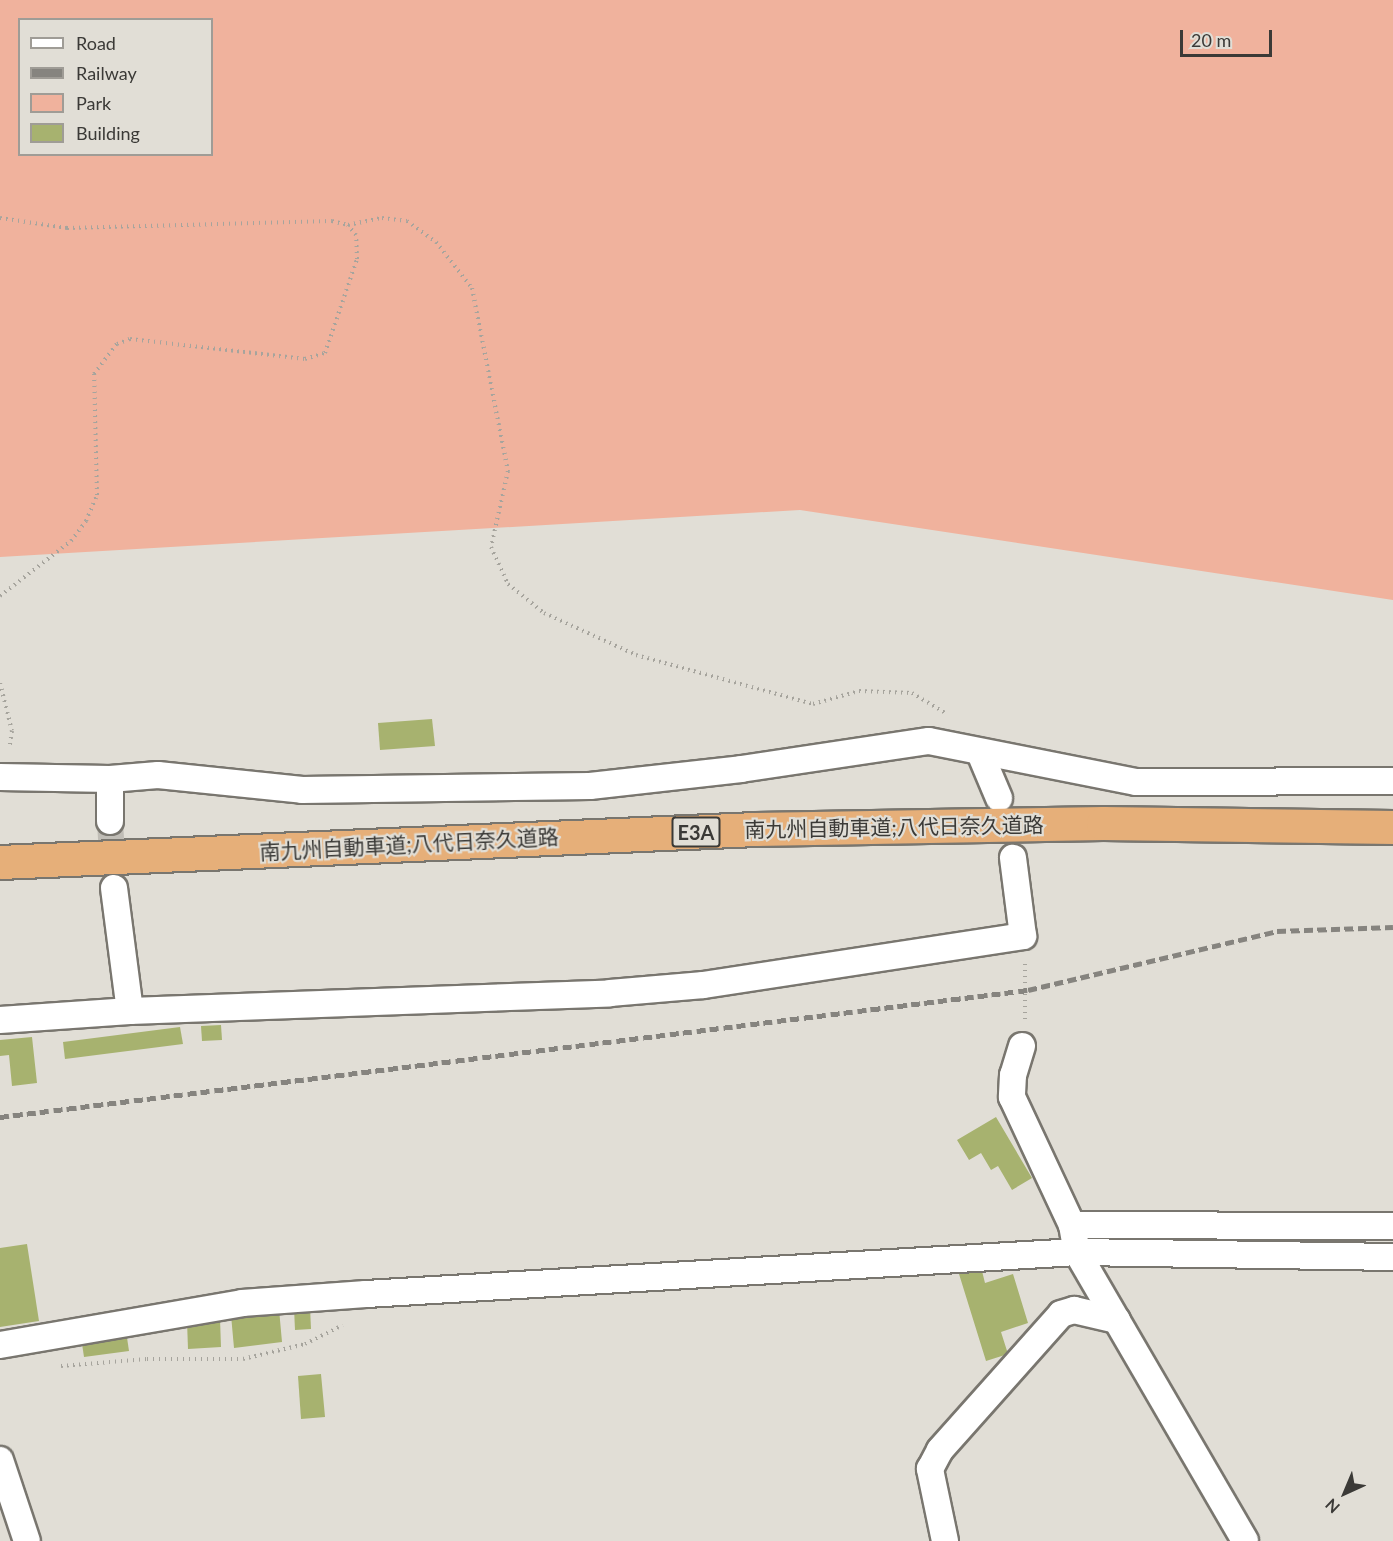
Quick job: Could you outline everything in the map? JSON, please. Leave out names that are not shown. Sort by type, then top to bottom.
[{"type":"highway","name":"南九州自動車道;八代日奈久道路","points":[[0,862],[767,829],[1103,823],[1393,828]]},
{"type":"street","points":[[3,776],[110,779],[158,775],[302,790],[590,786],[741,769],[929,741],[980,753],[1136,782],[1393,782]]},
{"type":"street","points":[[980,753],[999,798]]},
{"type":"street","points":[[110,779],[110,821]]},
{"type":"street","points":[[0,1020],[130,1011],[610,993],[704,985],[1023,936],[1013,858]]},
{"type":"street","points":[[114,888],[130,1011]]},
{"type":"street","points":[[1022,1046],[1013,1075],[1011,1097],[1072,1225],[1077,1252],[1245,1541]]},
{"type":"street","points":[[1072,1225],[1393,1226]]},
{"type":"street","points":[[0,1345],[242,1303],[366,1294],[1077,1252],[1393,1257]]},
{"type":"street","points":[[945,1541],[930,1469],[940,1450],[1061,1314],[1074,1310],[1117,1320]]},
{"type":"street","points":[[0,1460],[27,1541]]},
{"type":"path","points":[[0,218],[67,228],[332,221],[348,225],[382,218],[407,221],[436,242],[472,288],[508,471],[491,547],[508,584],[544,613],[636,655],[813,704],[859,691],[912,693],[953,718],[980,753]]},
{"type":"path","points":[[0,596],[71,541],[86,521],[96,495],[94,374],[109,352],[117,344],[130,339],[305,359],[325,353],[357,259],[356,235],[348,225]]},
{"type":"path","points":[[0,682],[12,731],[3,776]]},
{"type":"path","points":[[56,1366],[147,1359],[243,1359],[295,1347],[336,1332],[358,1312],[366,1294]]},
{"type":"green space","points":[[0,0],[1393,0],[1393,600],[800,510],[0,557]]},
{"type":"building","points":[[432,719],[435,746],[380,750],[378,723]]},
{"type":"building","points":[[221,1025],[222,1040],[202,1041],[201,1026]]},
{"type":"building","points":[[180,1027],[183,1044],[65,1059],[63,1042]]},
{"type":"building","points":[[32,1037],[37,1083],[12,1086],[9,1055],[0,1056],[0,1040]]},
{"type":"building","points":[[996,1117],[1032,1178],[1012,1190],[998,1166],[991,1170],[981,1153],[969,1160],[957,1140]]},
{"type":"building","points":[[27,1244],[39,1321],[0,1327],[0,1248]]},
{"type":"building","points":[[981,1267],[985,1283],[1013,1274],[1028,1323],[1001,1332],[1008,1354],[986,1361],[959,1274]]},
{"type":"building","points":[[310,1307],[311,1329],[295,1330],[294,1308]]},
{"type":"building","points":[[279,1309],[282,1342],[234,1348],[231,1315]]},
{"type":"building","points":[[220,1319],[221,1347],[188,1349],[187,1321]]},
{"type":"building","points":[[126,1331],[129,1351],[84,1357],[81,1337]]},
{"type":"building","points":[[321,1374],[325,1417],[301,1419],[298,1376]]},
{"type":"tunnel","points":[[110,821],[113,875]]},
{"type":"railway","points":[[0,1117],[1028,990],[1277,931],[1393,927]]}]
